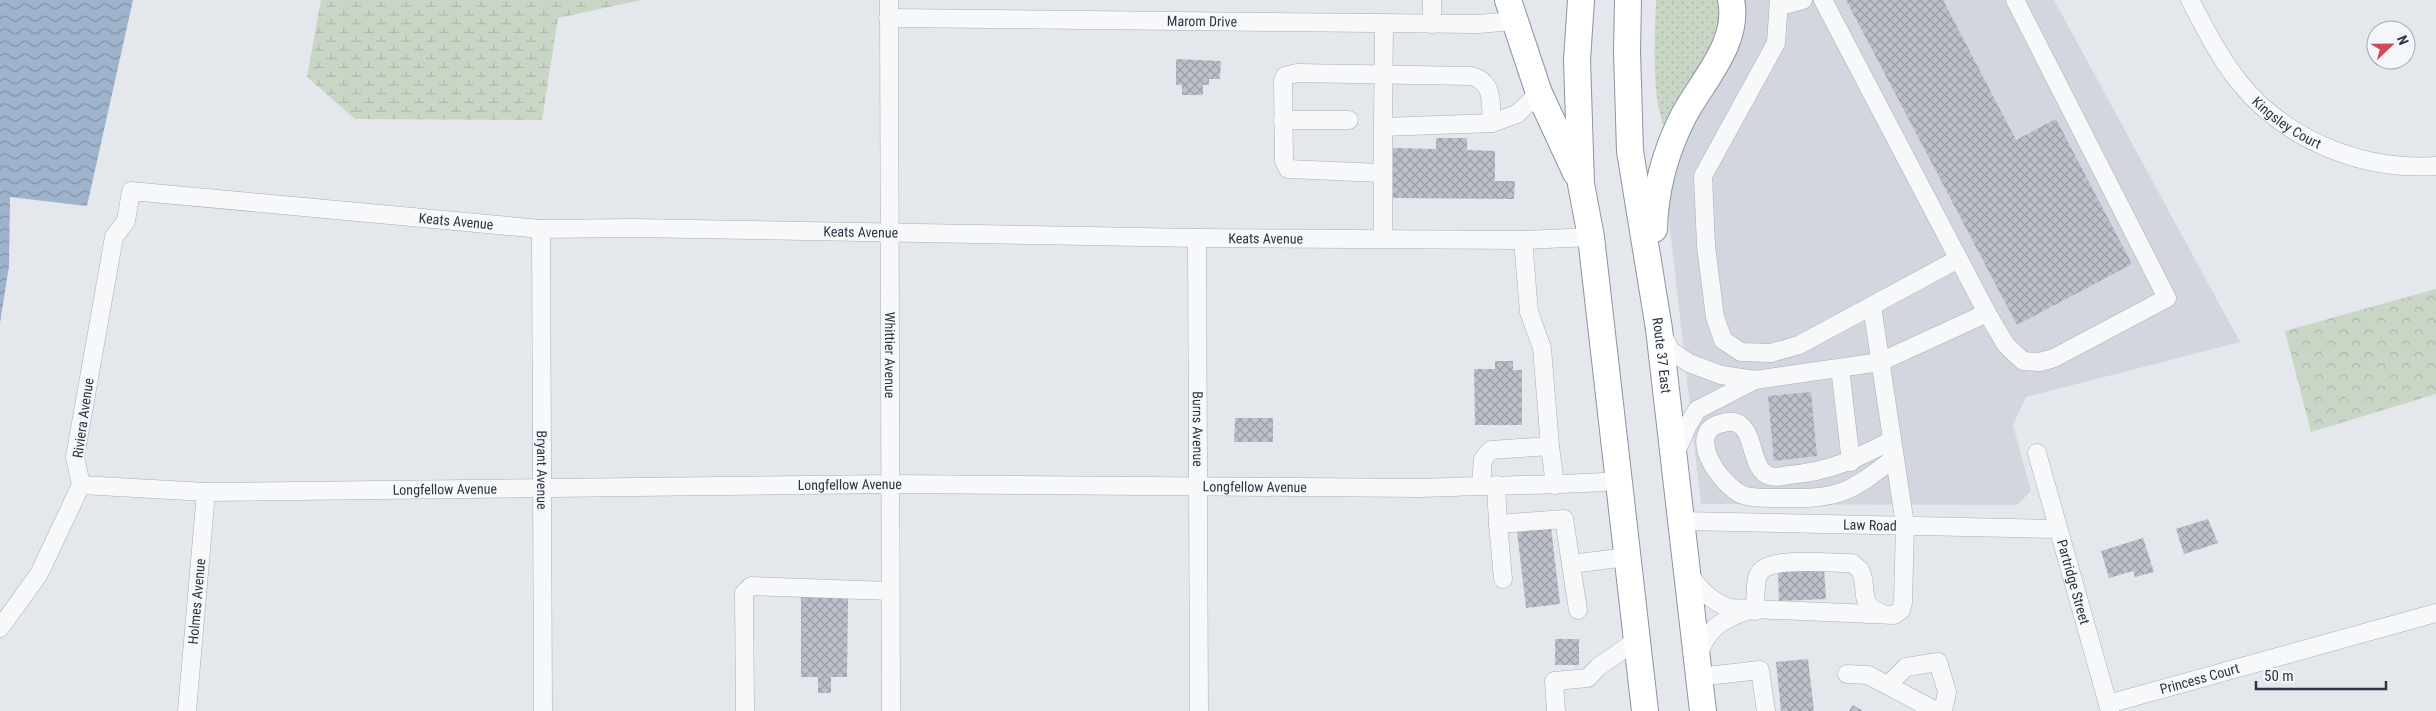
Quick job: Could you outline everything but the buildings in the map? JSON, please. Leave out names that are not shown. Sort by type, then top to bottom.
[{"type":"highway","points":[[1581,0],[1577,60],[1581,184],[1591,237],[1645,711]]},
{"type":"highway","name":"Route 37 East","points":[[1628,0],[1627,52],[1630,151],[1659,329],[1675,454],[1702,711]]},
{"type":"highway","points":[[1654,298],[1654,200],[1662,168],[1684,116],[1722,50],[1730,32],[1733,10],[1731,0]]},
{"type":"highway","points":[[1511,11],[1539,93],[1581,184]]},
{"type":"street","points":[[1432,0],[1432,24]]},
{"type":"street","points":[[1803,0],[1780,3],[1776,43],[1703,176],[1706,246],[1715,317],[1723,340],[1741,352],[1771,353],[1799,345],[1958,259]]},
{"type":"street","points":[[1823,0],[1958,259],[2006,345],[2023,362],[2040,362],[2054,358],[2167,298],[2014,0]]},
{"type":"street","name":"Kingsley Court","points":[[2190,0],[2212,43],[2240,83],[2265,108],[2304,137],[2342,154],[2368,161],[2417,168],[2436,166]]},
{"type":"street","name":"Marom Drive","points":[[889,9],[1432,24],[1478,24],[1511,11]]},
{"type":"street","name":"Whittier Avenue","points":[[889,9],[891,711]]},
{"type":"street","points":[[1382,238],[1384,23]]},
{"type":"street","points":[[1382,173],[1288,169],[1284,161],[1283,120],[1283,80],[1287,74],[1471,76],[1480,78],[1489,89],[1492,123]]},
{"type":"street","points":[[1383,127],[1492,123],[1517,114],[1539,93]]},
{"type":"street","points":[[1283,120],[1349,120]]},
{"type":"street","name":"Keats Avenue","points":[[131,191],[541,229],[889,232],[1197,238],[1523,240],[1591,237]]},
{"type":"street","name":"Riviera Avenue","points":[[81,485],[75,457],[114,237],[126,222],[131,191]]},
{"type":"street","name":"Bryant Avenue","points":[[541,229],[544,488],[543,711]]},
{"type":"street","name":"Burns Avenue","points":[[1197,238],[1199,711]]},
{"type":"street","points":[[1523,240],[1529,312],[1542,348],[1555,485]]},
{"type":"street","points":[[1688,570],[1695,583],[1712,601],[1729,608],[1752,611],[1894,615],[1901,610],[1903,602],[1905,525],[1872,306]]},
{"type":"street","points":[[1659,329],[1671,351],[1689,363],[1721,375],[1755,380],[1880,362],[1987,313]]},
{"type":"street","points":[[1840,368],[1851,462]]},
{"type":"street","points":[[1675,454],[1697,410],[1755,380]]},
{"type":"street","points":[[1892,440],[1851,462],[1808,474],[1771,477],[1761,472],[1755,459],[1749,436],[1740,425],[1729,422],[1718,424],[1710,430],[1706,438],[1706,453],[1715,471],[1727,485],[1743,495],[1766,497],[1820,498],[1839,494],[1866,480],[1894,458]]},
{"type":"street","points":[[1503,579],[1498,524],[1483,458],[1491,450],[1550,446]]},
{"type":"street","name":"Partridge Street","points":[[2037,453],[2109,708]]},
{"type":"street","name":"Longfellow Avenue","points":[[81,485],[206,492],[890,484],[1420,488],[1555,485],[1618,481]]},
{"type":"street","points":[[0,628],[39,574],[81,485]]},
{"type":"street","name":"Holmes Avenue","points":[[187,711],[206,492]]},
{"type":"street","points":[[1498,524],[1564,519],[1578,610]]},
{"type":"street","name":"Law Road","points":[[1682,521],[2057,529]]},
{"type":"street","points":[[1571,564],[1627,557]]},
{"type":"street","points":[[1752,611],[1758,576],[1766,567],[1782,563],[1852,563],[1860,570],[1866,602],[1874,611],[1883,614]]},
{"type":"street","points":[[745,711],[744,593],[751,586],[890,591]]},
{"type":"street","points":[[1752,611],[1730,617],[1715,627],[1703,640],[1697,670],[1760,670],[1766,711]]},
{"type":"street","name":"Princess Court","points":[[2109,708],[2436,613]]},
{"type":"street","points":[[1556,711],[1554,681],[1588,678],[1598,667],[1637,640]]},
{"type":"street","points":[[1888,685],[1906,667],[1938,662],[1947,692],[1943,711]]},
{"type":"street","points":[[1847,674],[1868,675],[1936,711]]},
{"type":"shaded area","points":[[1742,0],[2054,0],[2240,342],[2026,397],[2013,425],[2031,491],[2017,505],[1701,504],[1667,202],[1669,177]]},
{"type":"green space","points":[[321,0],[641,0],[558,18],[542,120],[355,119],[307,77]]},
{"type":"green space","points":[[1656,0],[1717,0],[1718,8],[1717,27],[1713,39],[1693,81],[1664,126],[1655,81]]},
{"type":"green space","points":[[2436,289],[2436,394],[2311,432],[2285,331]]},
{"type":"water","points":[[0,0],[133,0],[87,206],[10,197],[9,266],[0,323]]}]
